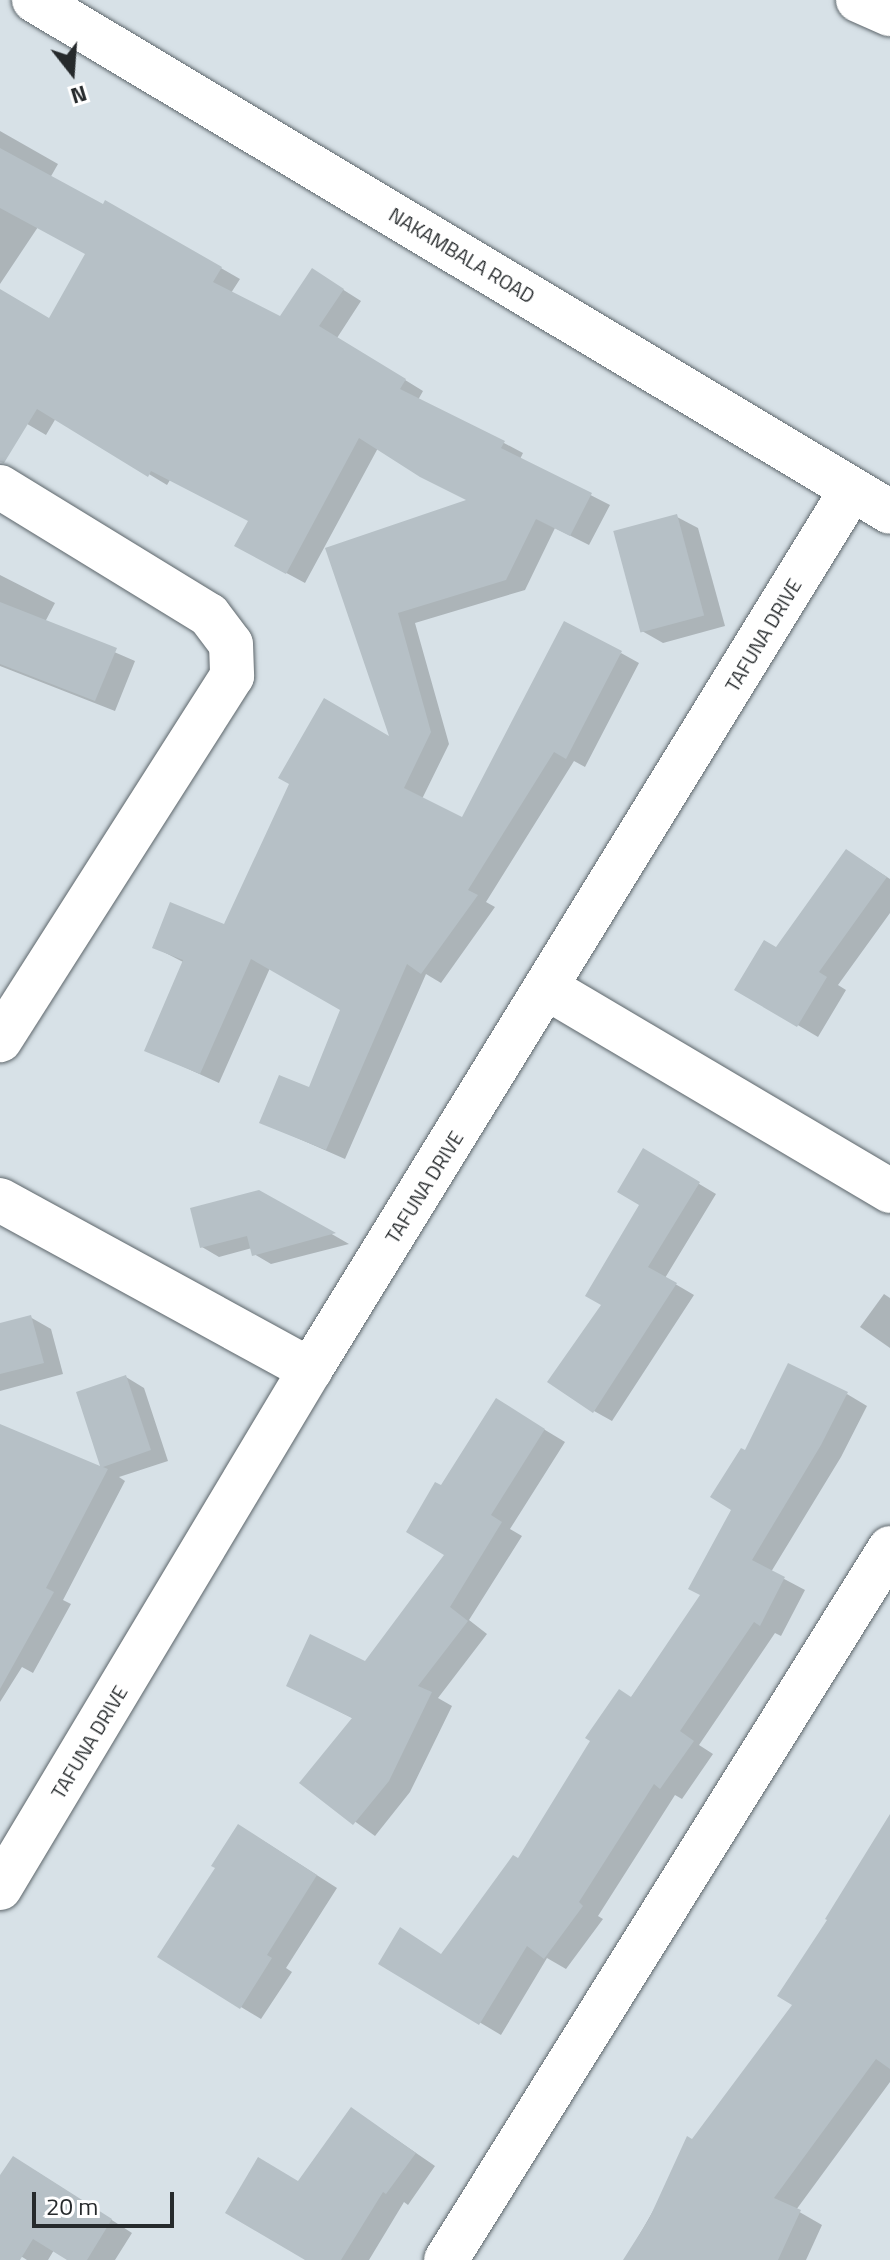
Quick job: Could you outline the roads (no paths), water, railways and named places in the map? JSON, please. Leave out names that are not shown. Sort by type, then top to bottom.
[{"type":"main road","name":"NAKAMBALA ROAD","points":[[34,0],[890,512]]},
{"type":"main road","points":[[858,0],[890,14]]},
{"type":"main road","points":[[0,487],[209,615],[231,644],[232,676],[0,1040]]},
{"type":"main road","name":"TAFUNA DRIVE","points":[[0,1888],[310,1370],[852,489]]},
{"type":"main road","points":[[547,988],[890,1191]]},
{"type":"main road","points":[[0,1200],[310,1370]]},
{"type":"main road","points":[[446,2260],[890,1548]]}]
